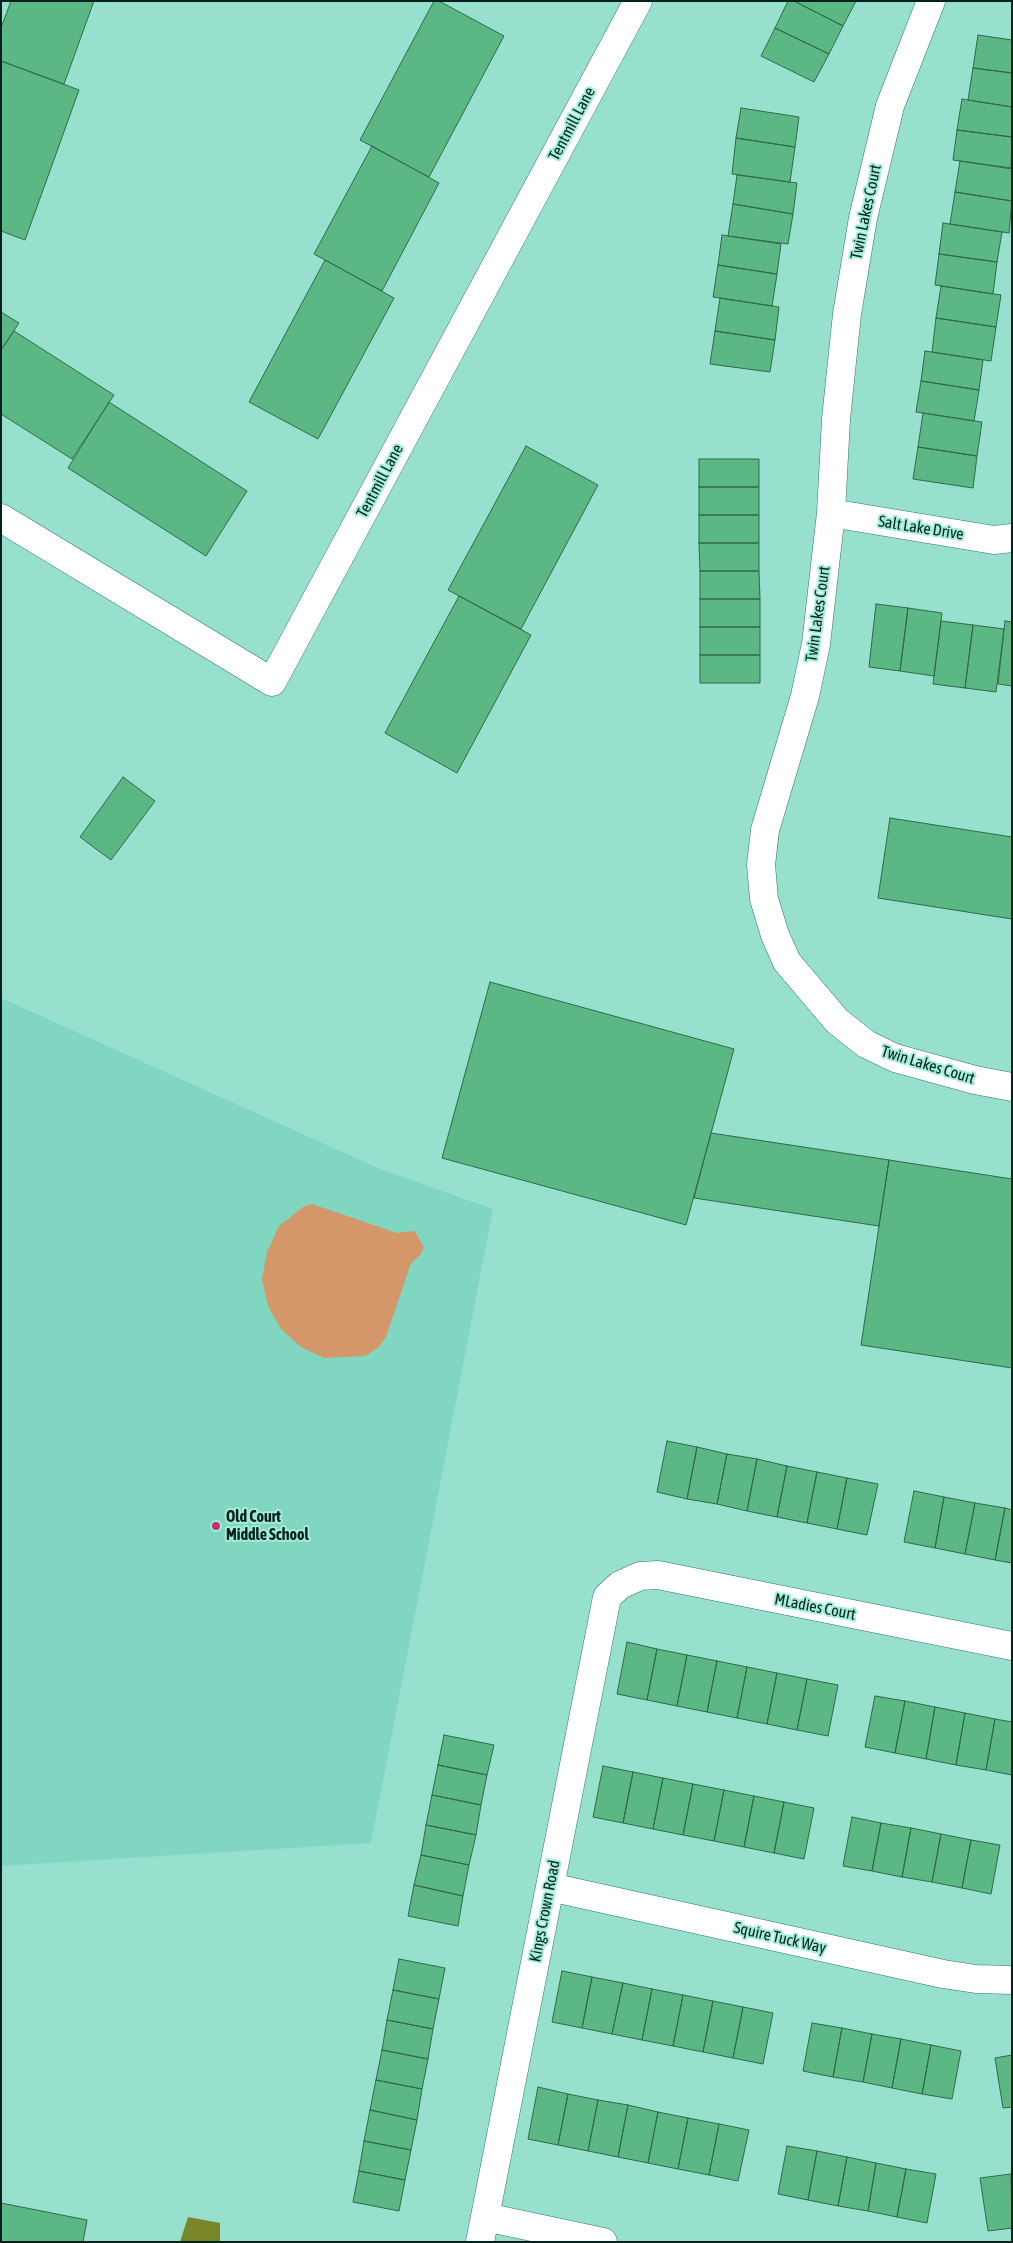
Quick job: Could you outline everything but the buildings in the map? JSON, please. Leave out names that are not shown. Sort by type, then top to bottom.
[{"type":"street","name":"Tentmill Lane","points":[[1,518],[272,682],[638,1]]},
{"type":"street","name":"Twin Lakes Court","points":[[931,1],[890,106],[863,218],[847,314],[836,419],[831,513],[816,644],[805,696],[765,830],[761,864],[764,899],[787,962],[813,996],[837,1021],[866,1044],[896,1058],[975,1080],[1012,1088]]},
{"type":"street","name":"Salt Lake Drive","points":[[831,513],[994,540],[1012,538]]},
{"type":"street","name":"MLadies Court","points":[[620,1585],[640,1576],[658,1575],[1012,1646]]},
{"type":"street","name":"Kings Crown Road","points":[[482,2229],[607,1597],[620,1585]]},
{"type":"street","name":"Squire Tuck Way","points":[[550,1887],[943,1974],[976,1979],[1012,1980]]},
{"type":"street","points":[[482,2229],[603,2242]]},
{"type":"shaded area","name":"Old Court Middle School","points":[[1,998],[380,1169],[493,1209],[371,1843],[1,1866]]},
{"type":"shaded area","points":[[312,1204],[397,1233],[415,1231],[424,1248],[420,1255],[411,1263],[386,1337],[378,1348],[365,1356],[324,1358],[301,1347],[281,1329],[268,1306],[262,1279],[267,1252],[279,1226],[303,1207]]},
{"type":"shaded area","points":[[188,2217],[220,2223],[220,2242],[180,2242]]},
{"type":"place","name":"Old Court Middle School","points":[[216,1526]]}]
